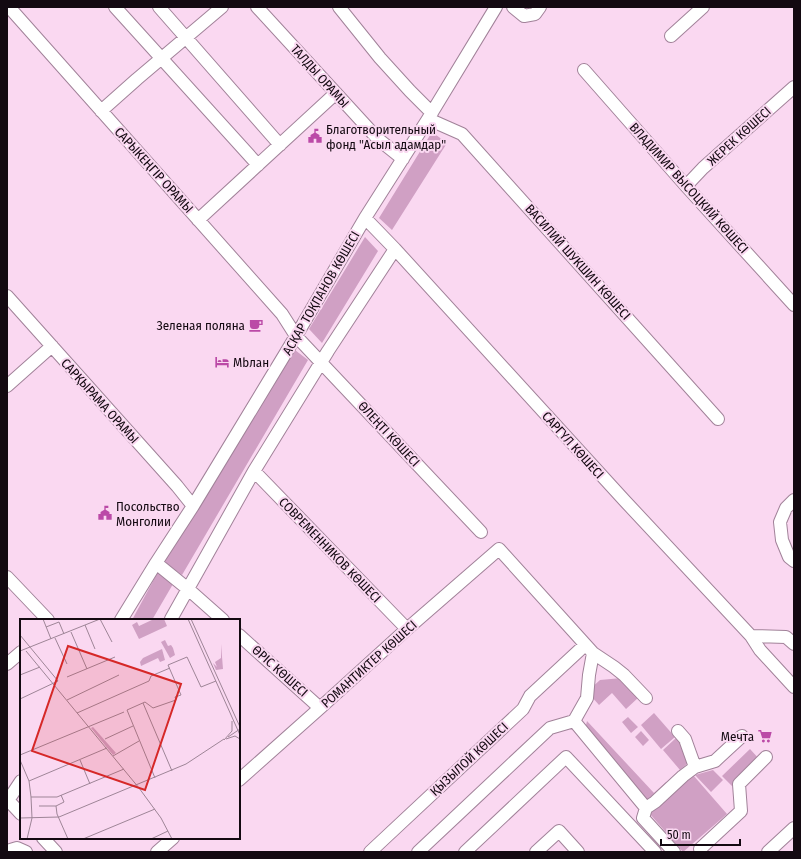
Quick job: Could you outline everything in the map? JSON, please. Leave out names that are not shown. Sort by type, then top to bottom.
[{"type":"street","name":"САРЫКЕҢГІР ОРАМЫ","points":[[9,7],[282,314],[296,336]]},
{"type":"street","points":[[115,7],[258,165]]},
{"type":"street","points":[[159,7],[280,145]]},
{"type":"street","points":[[101,111],[222,7]]},
{"type":"street","name":"ТАЛДЫ ОРАМЫ","points":[[257,7],[378,139],[403,159]]},
{"type":"street","points":[[339,7],[380,58],[430,116]]},
{"type":"street","name":"АСҚАР ТОҚПАНОВ КӨШЕСІ","points":[[122,619],[193,506],[296,336],[365,218],[430,116],[496,7]]},
{"type":"street","points":[[513,7],[524,16],[535,14],[540,7]]},
{"type":"street","points":[[671,36],[703,7]]},
{"type":"street","name":"ВЛАДИМИР ВЫСОЦКИЙ КӨШЕСІ","points":[[584,70],[686,186],[794,305]]},
{"type":"street","name":"ЖЕРЕК КӨШЕСІ","points":[[686,186],[703,168],[794,87]]},
{"type":"street","points":[[198,220],[336,93]]},
{"type":"street","name":"ВАСИЛИЙ ШУКШИН КӨШЕСІ","points":[[430,116],[462,134],[718,419]]},
{"type":"street","name":"САРГҮЛ КӨШЕСІ","points":[[365,218],[750,636],[760,650],[794,687]]},
{"type":"street","points":[[171,619],[254,471],[321,362],[395,249]]},
{"type":"street","name":"САРҚЫРАМА ОРАМЫ","points":[[7,296],[177,486],[193,506]]},
{"type":"street","name":"ӨЛЕҢТІ КӨШЕСІ","points":[[296,336],[482,532]]},
{"type":"street","points":[[7,386],[52,346]]},
{"type":"street","name":"СОВРЕМЕННИКОВ КӨШЕСІ","points":[[254,471],[407,628]]},
{"type":"street","points":[[794,500],[786,508],[780,522],[782,540],[789,557],[794,561]]},
{"type":"street","name":"РОМАНТИКТЕР КӨШЕСІ","points":[[240,779],[407,628],[499,549],[589,649]]},
{"type":"street","points":[[156,563],[222,619]]},
{"type":"street","points":[[7,577],[47,619]]},
{"type":"street","name":"ӨРІС КӨШЕСІ","points":[[240,635],[320,708]]},
{"type":"street","points":[[750,636],[786,637],[794,644]]},
{"type":"street","points":[[589,649],[624,675],[646,698]]},
{"type":"street","points":[[418,852],[550,728],[574,721],[587,698],[589,649]]},
{"type":"street","name":"ҚЫЗЫЛОЙ КӨШЕСІ","points":[[370,852],[523,709],[530,696],[565,663],[589,649]]},
{"type":"street","points":[[7,664],[20,653]]},
{"type":"street","points":[[574,721],[646,808]]},
{"type":"street","points":[[678,731],[685,739],[694,767]]},
{"type":"street","points":[[674,852],[643,818],[646,808],[655,802],[694,767],[715,761],[742,736]]},
{"type":"street","points":[[464,852],[566,757],[647,849]]},
{"type":"street","points":[[699,851],[741,811],[739,784],[766,757]]},
{"type":"street","points":[[20,782],[7,800],[20,813]]},
{"type":"street","points":[[768,852],[794,828]]},
{"type":"street","points":[[536,852],[558,831],[578,852]]},
{"type":"street","points":[[44,839],[56,852]]},
{"type":"street","points":[[157,852],[172,839]]},
{"type":"street","points":[[7,851],[17,848],[26,852]]},
{"type":"shaded area","points":[[432,132],[447,143],[392,230],[379,218]]},
{"type":"shaded area","points":[[365,237],[378,251],[322,343],[309,329]]},
{"type":"shaded area","points":[[295,350],[308,360],[182,575],[164,562]]},
{"type":"shaded area","points":[[158,572],[173,584],[153,619],[133,619]]},
{"type":"shaded area","points":[[622,678],[639,697],[626,709],[612,693],[599,705],[591,696],[589,690],[600,680]]},
{"type":"shaded area","points":[[654,713],[675,737],[661,749],[641,725]]},
{"type":"shaded area","points":[[628,717],[638,727],[631,733],[622,722]]},
{"type":"shaded area","points":[[587,721],[654,793],[666,782],[669,785],[648,800],[646,799],[584,733]]},
{"type":"shaded area","points":[[641,731],[649,740],[643,746],[635,737]]},
{"type":"shaded area","points":[[676,738],[682,745],[689,762],[680,770],[663,750]]},
{"type":"shaded area","points":[[750,749],[760,760],[732,786],[722,776]]},
{"type":"shaded area","points":[[713,770],[723,780],[711,792],[695,775]]},
{"type":"shaded area","points":[[693,775],[727,814],[683,852],[650,814]]},
{"type":"place","name":"Благотворительный фонд \"Асыл адамдар\"","points":[[315,136]]},
{"type":"place","name":"Зеленая поляна","points":[[256,325]]},
{"type":"place","name":"Мbлан","points":[[222,362]]},
{"type":"place","name":"Посольство Монголии","points":[[105,513]]},
{"type":"place","name":"Мечта","points":[[765,736]]}]
